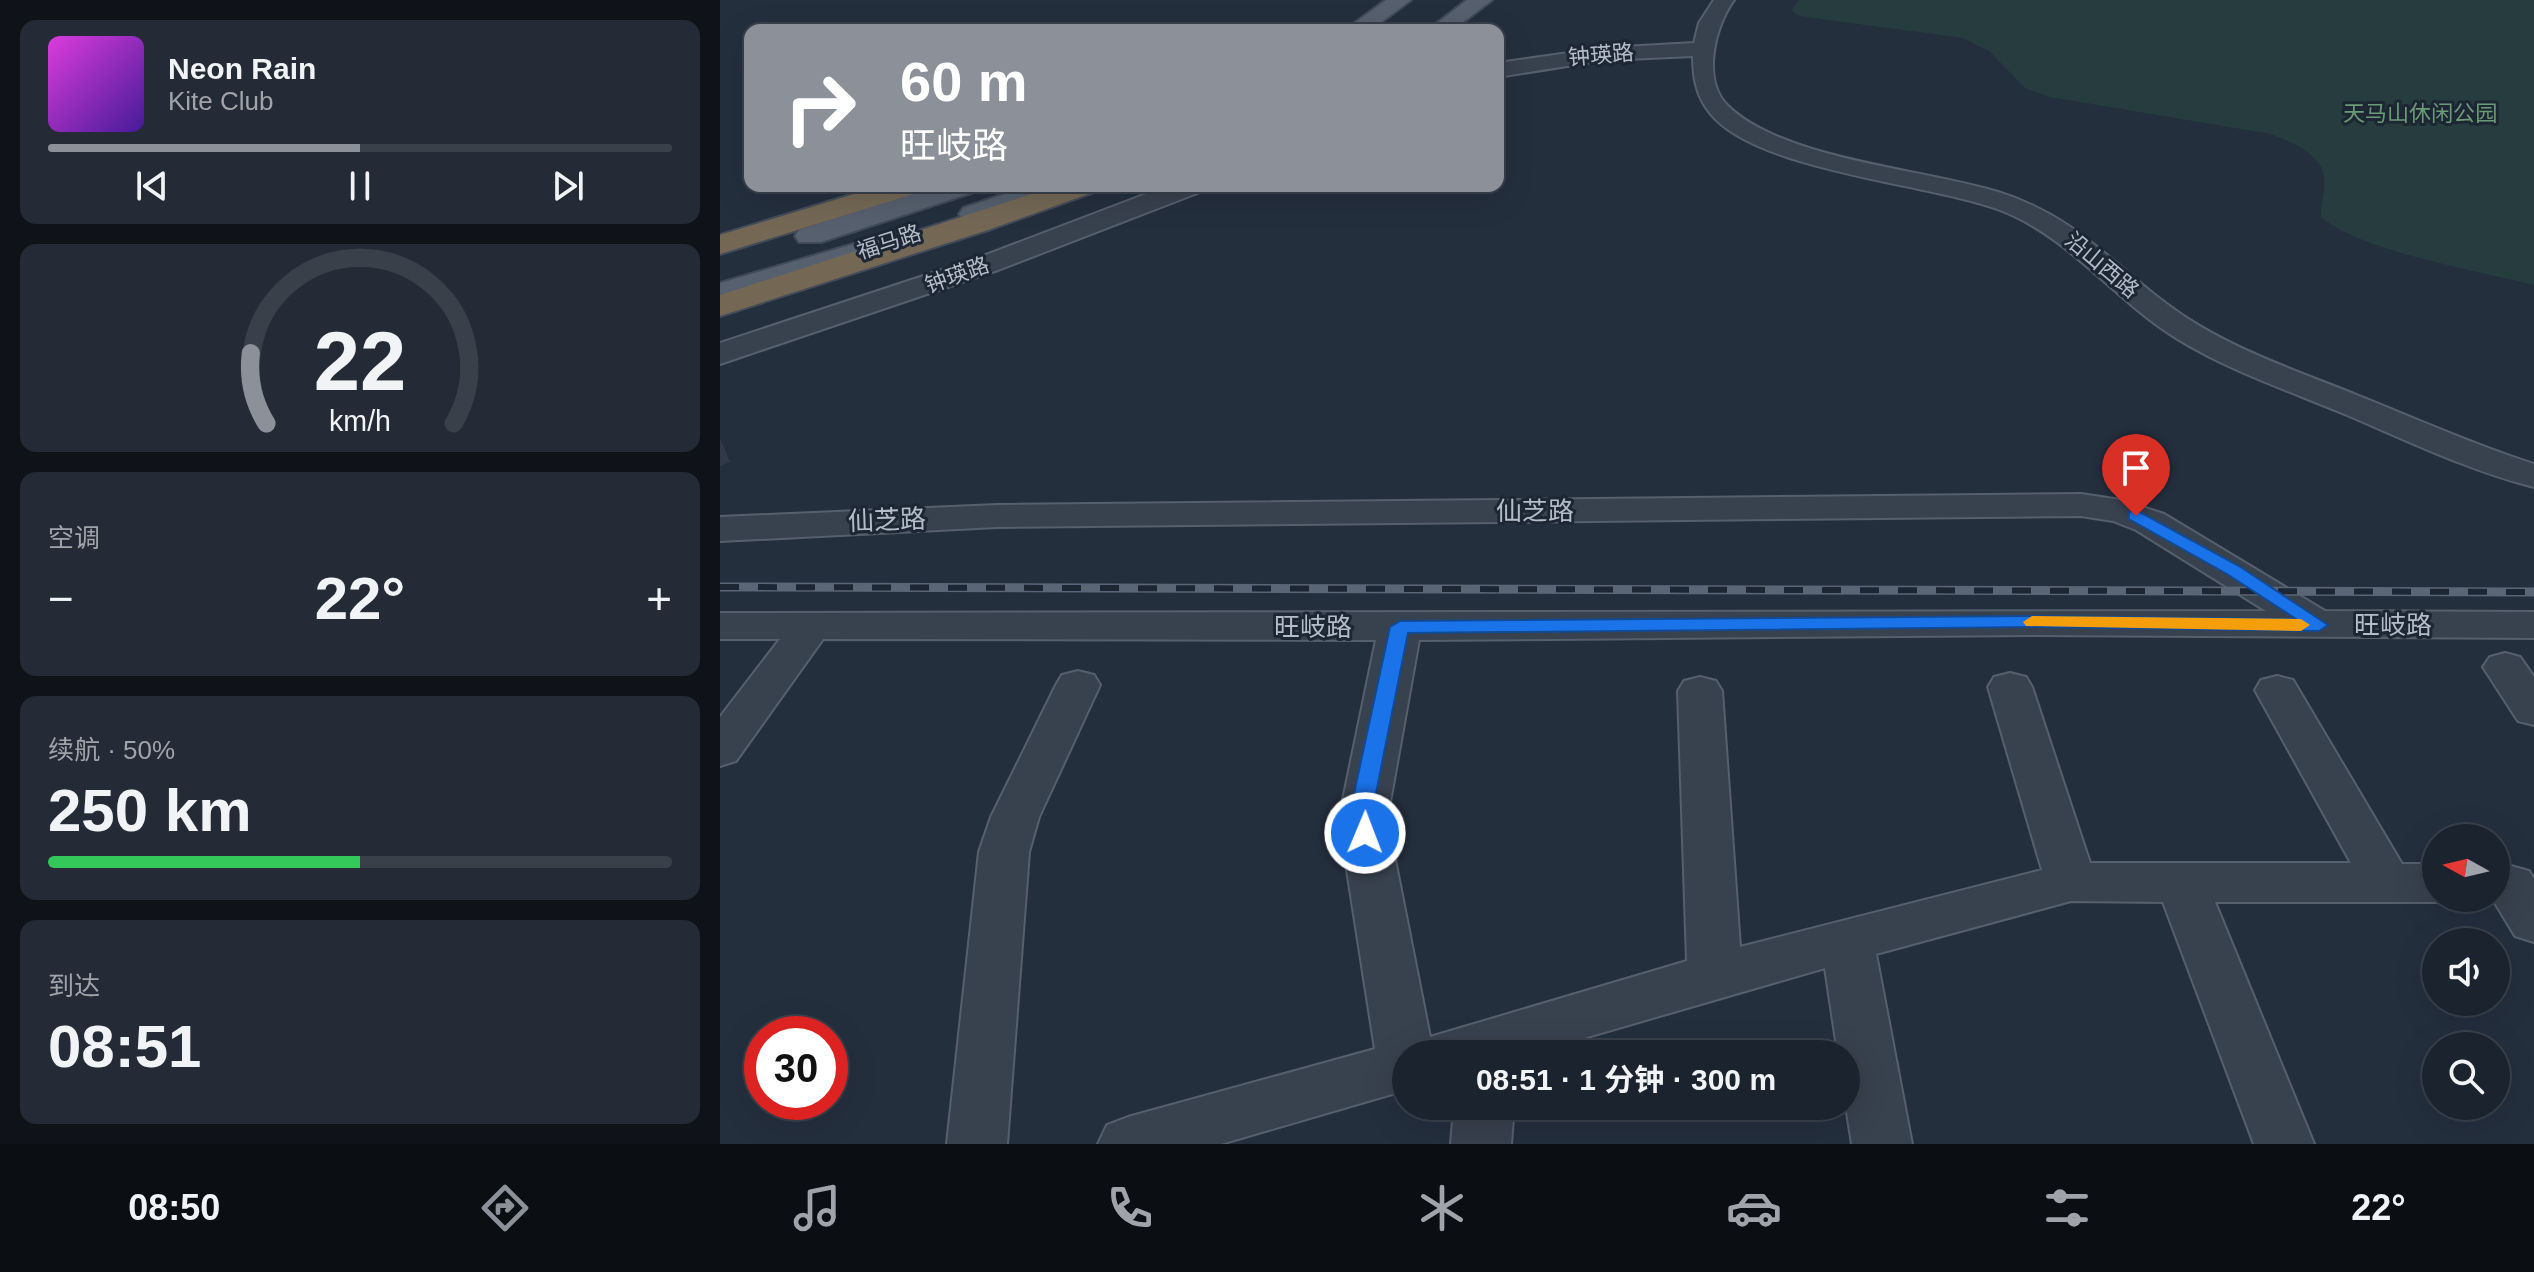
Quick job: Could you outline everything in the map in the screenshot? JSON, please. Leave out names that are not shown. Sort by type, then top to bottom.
[{"type":"highway","points":[[720,244],[891,192]]},
{"type":"highway","points":[[720,306],[1067,192]]},
{"type":"main road","points":[[1365,24],[1400,0]]},
{"type":"main road","points":[[1447,24],[1481,0]]},
{"type":"main road","name":"福马路","points":[[720,265],[945,192]]},
{"type":"main road","name":"福马路","points":[[720,293],[894,241],[1038,192]]},
{"type":"street","points":[[1706,90],[1706,49],[1718,6]]},
{"type":"street","points":[[1579,57],[1655,38],[1718,6]]},
{"type":"street","name":"钟瑛路","points":[[1504,69],[1579,57],[1706,49]]},
{"type":"street","name":"沿山西路","points":[[1579,57],[1659,63],[1685,72],[1706,90],[1720,112],[1756,134],[1807,151],[1978,194],[2029,213],[2076,241],[2167,318],[2217,348],[2472,454],[2534,476]]},
{"type":"street","name":"钟瑛路","points":[[720,354],[988,264],[1175,192]]},
{"type":"street","name":"仙芝路","points":[[720,529],[997,516],[2081,505],[2121,511],[2150,522],[2319,625]]},
{"type":"street","name":"旺岐路","points":[[720,626],[1400,627],[2017,622],[2534,625]]},
{"type":"street","points":[[720,750],[812,625]]},
{"type":"street","points":[[1400,627],[1363,819],[1402,1040]]},
{"type":"street","points":[[2505,667],[2534,710]]},
{"type":"street","points":[[977,1144],[1004,852],[1015,817],[1078,685]]},
{"type":"street","points":[[2010,687],[2071,882]]},
{"type":"street","points":[[2277,690],[2411,882]]},
{"type":"street","points":[[1700,691],[1715,975]]},
{"type":"street","points":[[1511,1040],[1715,975],[2071,882],[2411,882]]},
{"type":"street","points":[[2182,884],[2284,1144]]},
{"type":"street","points":[[1847,940],[1882,1144]]},
{"type":"street","points":[[1128,1144],[1392,1068]]},
{"type":"street","points":[[1481,1144],[1483,1120]]},
{"type":"green space","name":"天马山休闲公园","points":[[1799,0],[2534,0],[2534,285],[2391,250],[2339,229],[2321,217],[2324,183],[2318,162],[2304,150],[2271,134],[2050,97],[2025,88],[1989,51],[1963,38],[1799,16],[1792,10]]},
{"type":"railway","points":[[720,587],[2534,592]]},
{"type":"slow traffic","points":[[2032,622],[2301,625]]},
{"type":"route","points":[[1365,833],[1363,803],[1400,627],[2033,622],[2319,625],[2233,570],[2136,516]]}]
